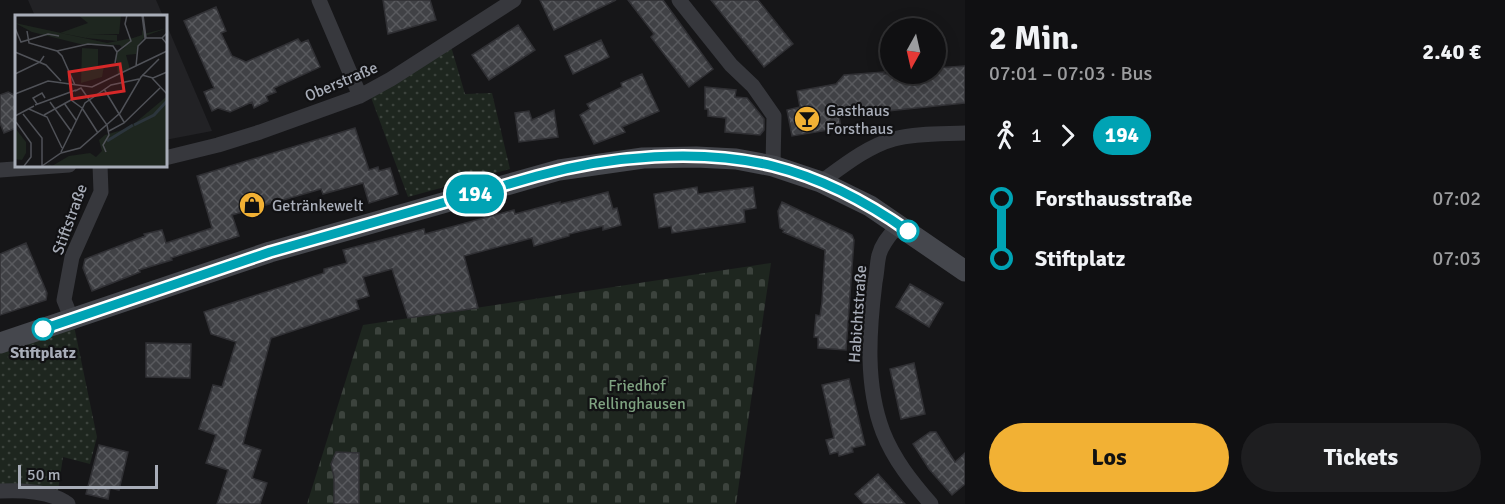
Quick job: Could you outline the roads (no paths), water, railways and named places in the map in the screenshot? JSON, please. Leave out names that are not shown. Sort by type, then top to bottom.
[{"type":"main road","points":[[0,343],[270,252],[559,170],[643,158],[736,159],[773,166],[821,182],[870,206],[965,271]]},
{"type":"street","points":[[319,0],[360,96]]},
{"type":"street","name":"Oberstraße","points":[[166,158],[260,132],[360,96],[392,79],[514,0]]},
{"type":"street","points":[[679,0],[731,65],[753,86],[774,116],[773,166]]},
{"type":"street","points":[[821,182],[862,154],[892,139],[965,133]]},
{"type":"street","points":[[0,170],[55,166]]},
{"type":"street","name":"Stiftstraße","points":[[72,320],[64,300],[72,257],[101,192],[100,166]]},
{"type":"street","name":"Habichtstraße","points":[[899,224],[884,243],[879,255],[873,297],[870,366],[878,416],[887,440],[901,468],[932,504]]},
{"type":"street","points":[[0,491],[30,492],[59,497],[68,504]]},
{"type":"place","name":"Gasthaus Forsthaus","points":[[807,119]]},
{"type":"place","name":"Getränkewelt","points":[[252,205]]},
{"type":"place","name":"Stiftplatz","points":[[43,329]]},
{"type":"park label","name":"Friedhof Rellinghausen","points":[[637,394]]}]
